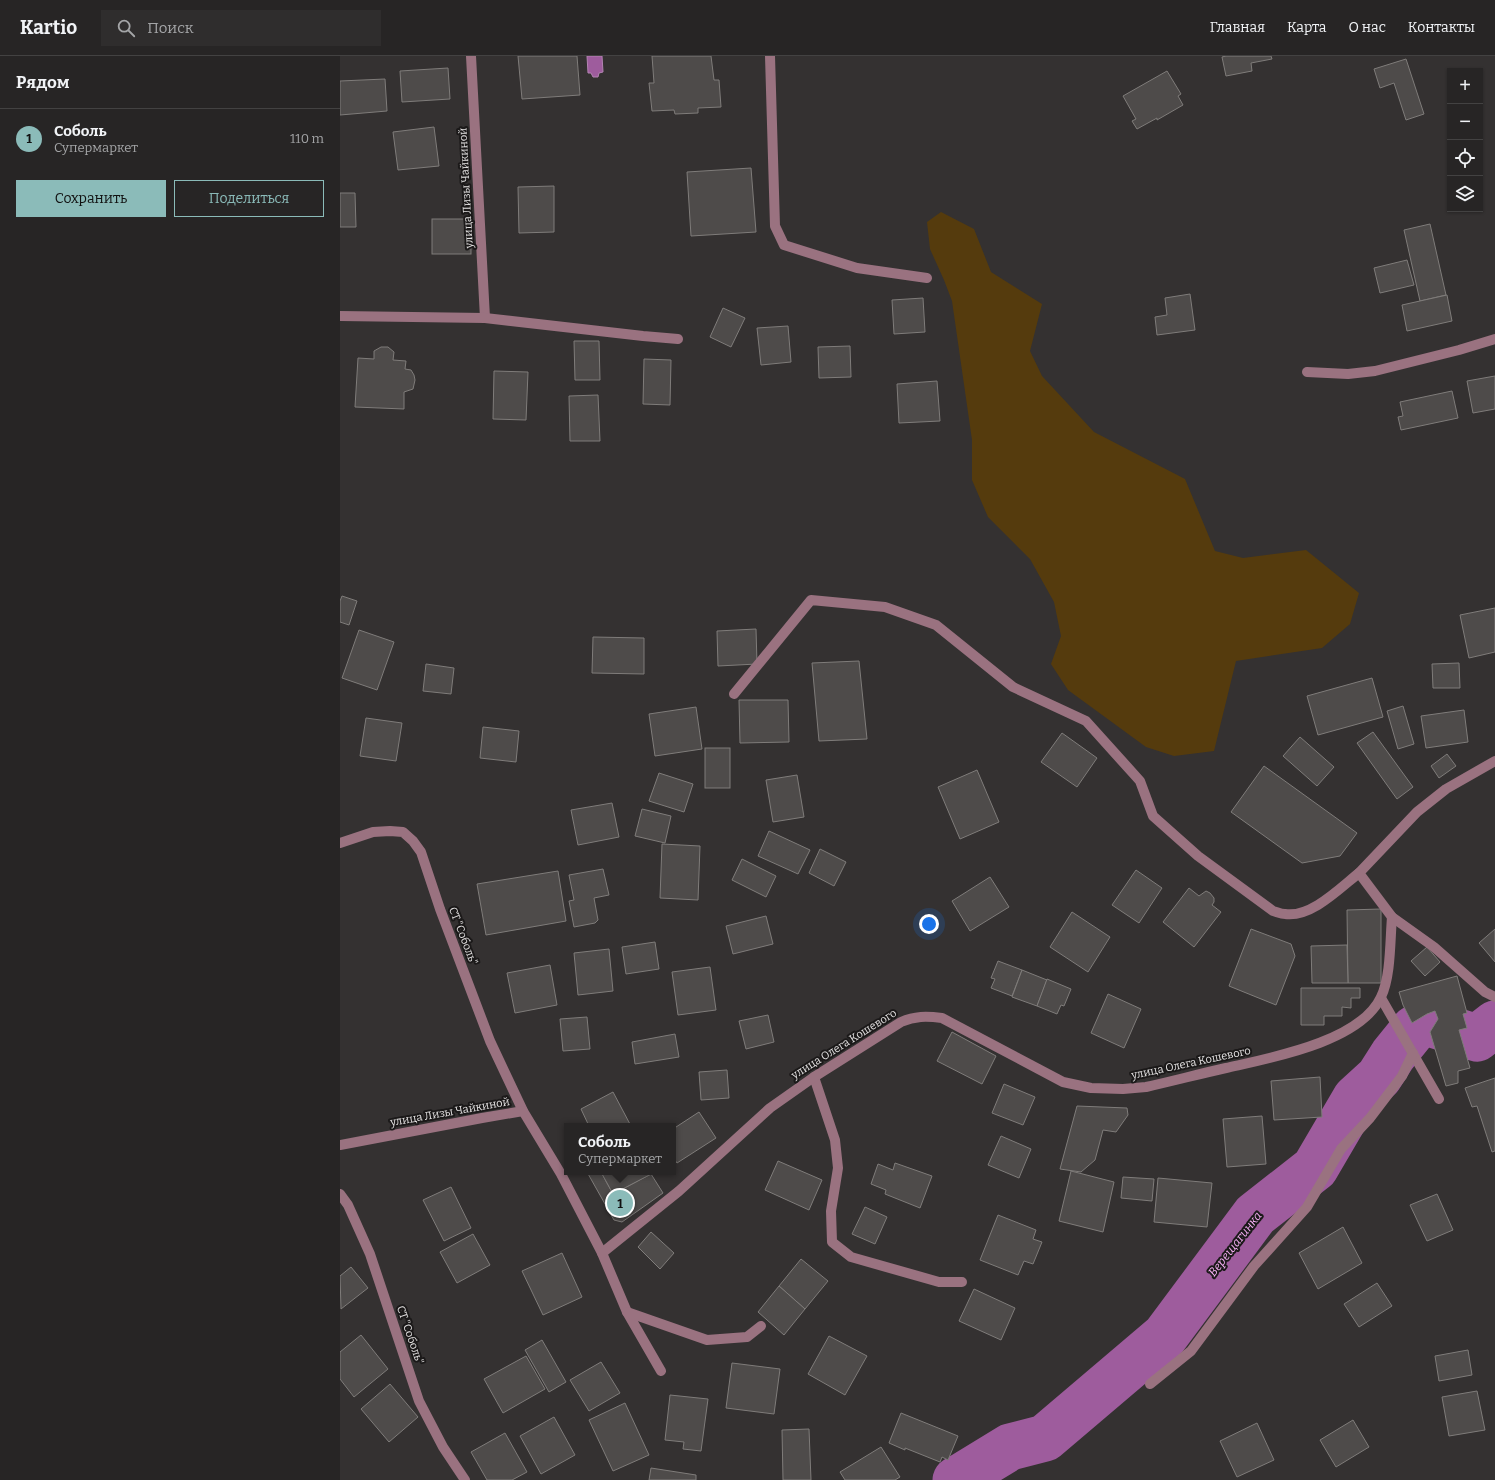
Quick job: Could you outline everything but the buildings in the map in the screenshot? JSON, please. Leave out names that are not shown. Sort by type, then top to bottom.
[{"type":"street","name":"улица Лизы Чайкиной","points":[[471,56],[485,318]]},
{"type":"street","points":[[770,56],[775,226],[784,245],[858,268],[927,278]]},
{"type":"street","points":[[340,316],[485,318],[678,339]]},
{"type":"street","points":[[1306,372],[1348,374],[1375,371],[1459,350],[1495,339]]},
{"type":"street","points":[[734,694],[811,600],[885,607],[936,625],[1013,687],[1086,721],[1140,781],[1153,816],[1198,856],[1273,911],[1286,914],[1305,912],[1320,903],[1359,873],[1417,812],[1446,789],[1495,761]]},
{"type":"street","name":"СТ \"Соболь\"","points":[[340,843],[373,832],[403,832],[413,841],[421,852],[440,909],[490,1041],[523,1111]]},
{"type":"street","points":[[1359,873],[1392,917],[1434,947],[1485,992],[1495,997]]},
{"type":"street","name":"улица Олега Кошевого","points":[[602,1253],[679,1191],[770,1108],[814,1076],[900,1022],[912,1017],[925,1016],[942,1018],[1063,1082],[1091,1088],[1123,1089],[1146,1087],[1289,1054],[1336,1036],[1358,1023],[1371,1012],[1381,998],[1387,979],[1392,917]]},
{"type":"street","points":[[1381,998],[1439,1099]]},
{"type":"street","points":[[1150,1384],[1191,1351],[1254,1266],[1307,1206],[1341,1149],[1370,1118],[1402,1076],[1413,1053]]},
{"type":"street","points":[[814,1076],[835,1140],[838,1168],[831,1211],[832,1242],[851,1257],[939,1282],[962,1282]]},
{"type":"street","name":"улица Лизы Чайкиной","points":[[340,1145],[523,1111],[561,1174],[602,1253],[627,1312],[661,1371]]},
{"type":"street","name":"СТ \"Соболь\"","points":[[340,1194],[348,1205],[370,1254],[419,1401],[443,1447],[465,1480]]},
{"type":"street","points":[[627,1312],[707,1340],[746,1337],[761,1326]]},
{"type":"shaded area","points":[[587,56],[602,56],[603,72],[599,73],[598,77],[593,77],[591,73],[588,73]]},
{"type":"shaded area","points":[[941,212],[974,229],[991,272],[1042,304],[1030,351],[1042,376],[1094,432],[1185,479],[1215,551],[1243,558],[1306,550],[1359,593],[1350,624],[1322,648],[1236,661],[1214,751],[1174,756],[1146,747],[1068,690],[1051,664],[1061,636],[1054,602],[1030,559],[988,517],[972,480],[972,440],[952,301],[930,249],[927,222]]},
{"type":"waterway","name":"Верещагинка","points":[[956,1480],[1010,1447],[1045,1438],[1165,1336],[1255,1215],[1315,1168],[1356,1098],[1379,1077],[1393,1055],[1414,1029],[1426,1022],[1477,1038],[1495,1024]]},
{"type":"place","name":"Соболь","points":[[620,1203]]}]
